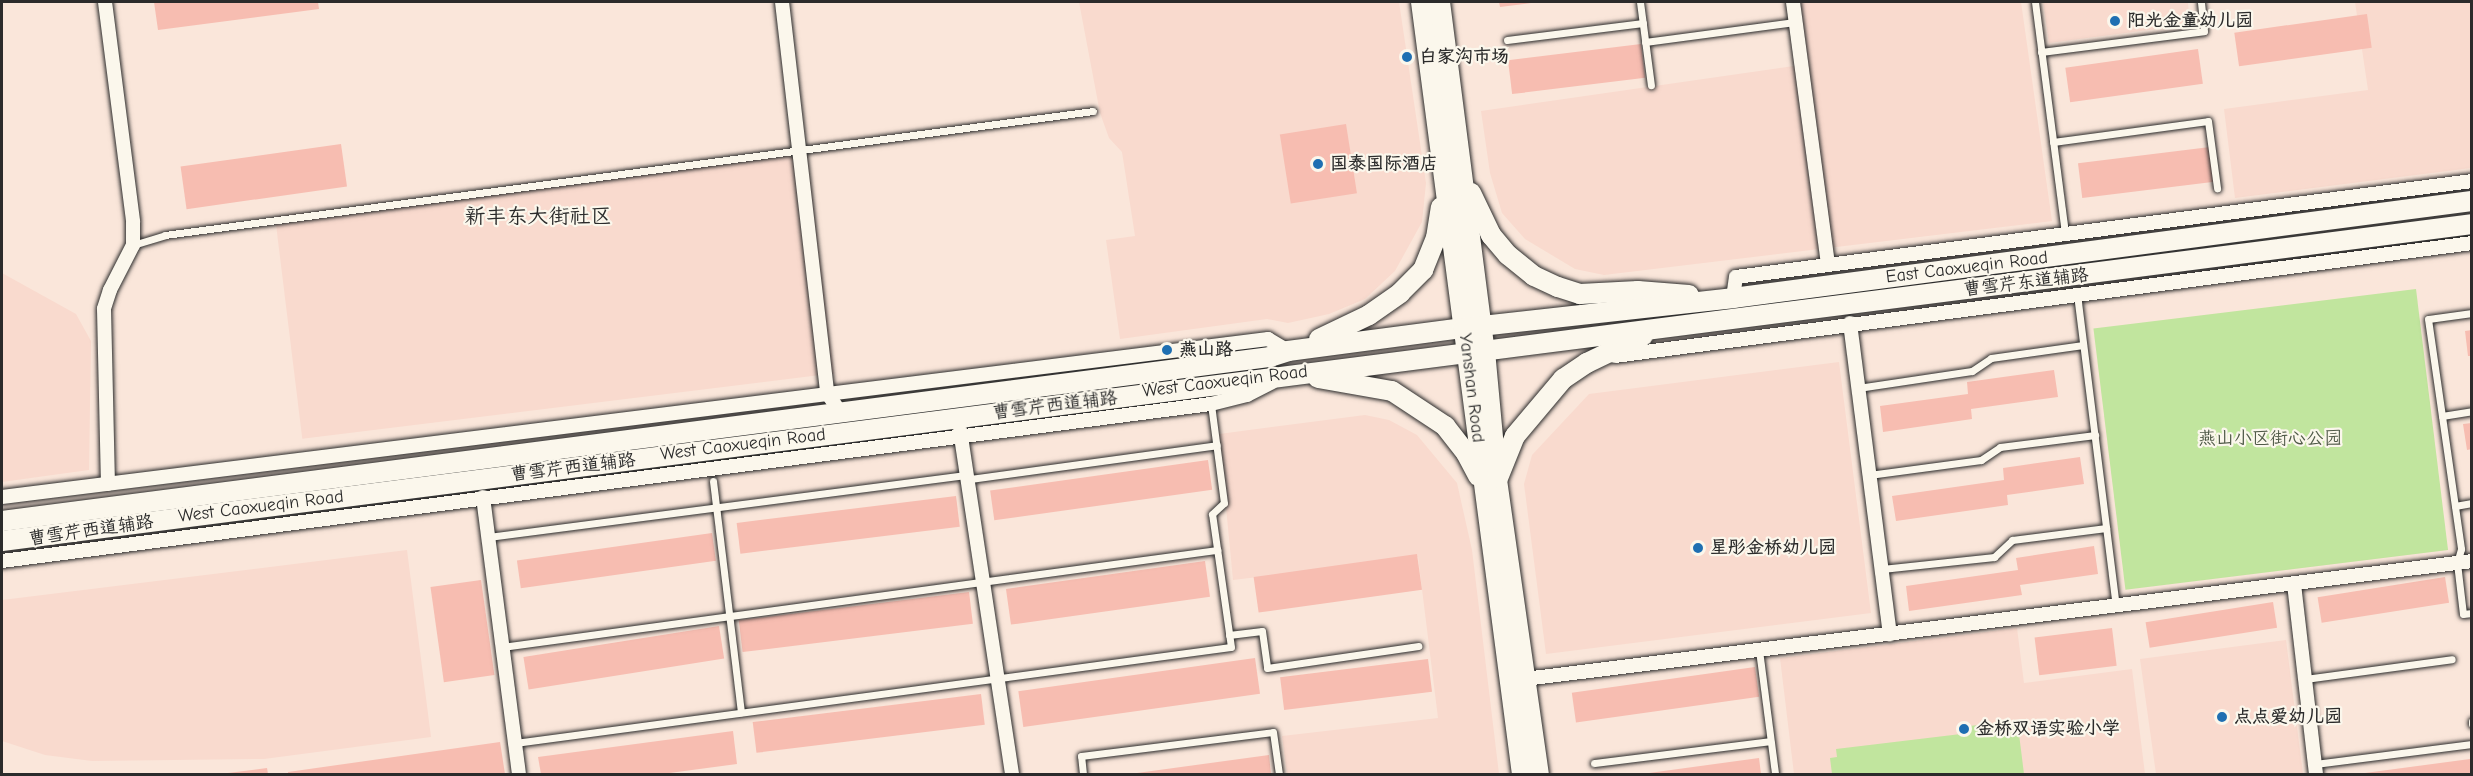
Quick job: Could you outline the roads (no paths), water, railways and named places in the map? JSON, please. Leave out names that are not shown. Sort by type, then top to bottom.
[{"type":"main road","name":"Yanshan Road","points":[[1421,2],[1444,183],[1476,352],[1522,774]]},
{"type":"main road","name":"Yanshan Road","points":[[1440,2],[1460,168],[1472,328]]},
{"type":"main road","points":[[1460,168],[1491,235],[1508,255],[1534,276],[1580,294],[1638,291],[1733,298]]},
{"type":"main road","points":[[1288,351],[1370,315],[1400,293],[1423,270],[1436,238],[1444,183]]},
{"type":"main road","name":"East Caoxueqin Road","points":[[1472,328],[1733,298],[2472,201]]},
{"type":"main road","name":"East Caoxueqin Road","points":[[1476,352],[2472,224]]},
{"type":"main road","points":[[1285,374],[1392,391],[1445,426],[1490,484],[1515,436],[1563,379],[1587,363],[1662,327]]},
{"type":"main road","name":"West Caoxueqin Road","points":[[2,521],[1270,357],[1288,351],[1472,328]]},
{"type":"main road","name":"West Caoxueqin Road","points":[[2,541],[959,427],[1285,374],[1476,352]]},
{"type":"main road","name":"Yanshan Road","points":[[1490,484],[1525,679],[1539,774]]},
{"type":"street","points":[[105,2],[133,222],[133,244],[110,290],[104,309],[108,484]]},
{"type":"street","points":[[782,2],[827,393],[841,413]]},
{"type":"street","points":[[1793,2],[1828,264]]},
{"type":"street","points":[[1733,298],[1736,276],[2472,181]]},
{"type":"street","name":"曹雪芹东道辅路","points":[[1587,363],[1640,350],[2472,243]]},
{"type":"street","points":[[1850,323],[1890,634]]},
{"type":"street","points":[[2,497],[1268,339],[1288,351]]},
{"type":"street","name":"曹雪芹西道辅路","points":[[2,561],[483,497],[959,427],[1211,404],[1247,395],[1285,374]]},
{"type":"street","points":[[959,427],[970,477],[1011,774]]},
{"type":"street","points":[[483,497],[519,774]]},
{"type":"street","points":[[1525,679],[2464,562]]},
{"type":"street","points":[[2294,584],[2316,769]]},
{"type":"lane","points":[[1640,2],[1650,85]]},
{"type":"lane","points":[[2035,2],[2065,234]]},
{"type":"lane","points":[[2041,52],[2204,31],[2201,2]]},
{"type":"lane","points":[[1645,42],[1795,22]]},
{"type":"lane","points":[[1508,40],[1643,23]]},
{"type":"lane","points":[[133,244],[165,235],[1093,111]]},
{"type":"lane","points":[[2053,142],[2208,121],[2217,188]]},
{"type":"lane","points":[[2077,294],[2116,606]]},
{"type":"lane","points":[[2472,313],[2428,319],[2464,562],[2463,614],[2472,613]]},
{"type":"lane","points":[[1858,388],[1972,371],[1991,358],[2083,345]]},
{"type":"lane","points":[[515,743],[1231,647],[1212,514],[1224,503],[1211,404]]},
{"type":"lane","points":[[2442,416],[2472,411]]},
{"type":"lane","points":[[1869,475],[1981,460],[2000,447],[2095,435]]},
{"type":"lane","points":[[488,537],[1217,445]]},
{"type":"lane","points":[[713,481],[741,712]]},
{"type":"lane","points":[[2455,506],[2472,504]]},
{"type":"lane","points":[[1882,570],[1994,556],[2012,540],[2106,528]]},
{"type":"lane","points":[[502,647],[1216,550]]},
{"type":"lane","points":[[1229,635],[1262,631],[1267,668],[1418,646]]},
{"type":"lane","points":[[1759,650],[1775,774]]},
{"type":"lane","points":[[2305,679],[2452,659]]},
{"type":"lane","points":[[1083,774],[1081,756],[1273,732],[1279,774]]},
{"type":"lane","points":[[1594,763],[1770,741]]},
{"type":"lane","points":[[2316,769],[2472,744]]},
{"type":"place","name":"阳光金童幼儿园","points":[[2115,21]]},
{"type":"place","name":"白家沟市场","points":[[1407,57]]},
{"type":"place","name":"国泰国际酒店","points":[[1318,164]]},
{"type":"place","name":"燕山路","points":[[1167,350]]},
{"type":"place","name":"星彤金桥幼儿园","points":[[1698,548]]},
{"type":"place","name":"点点爱幼儿园","points":[[2222,717]]},
{"type":"place","name":"金桥双语实验小学","points":[[1964,729]]},
{"type":"district","name":"新丰东大街社区","points":[[538,216]]},
{"type":"park label","name":"燕山小区街心公园","points":[[2270,439]]}]
